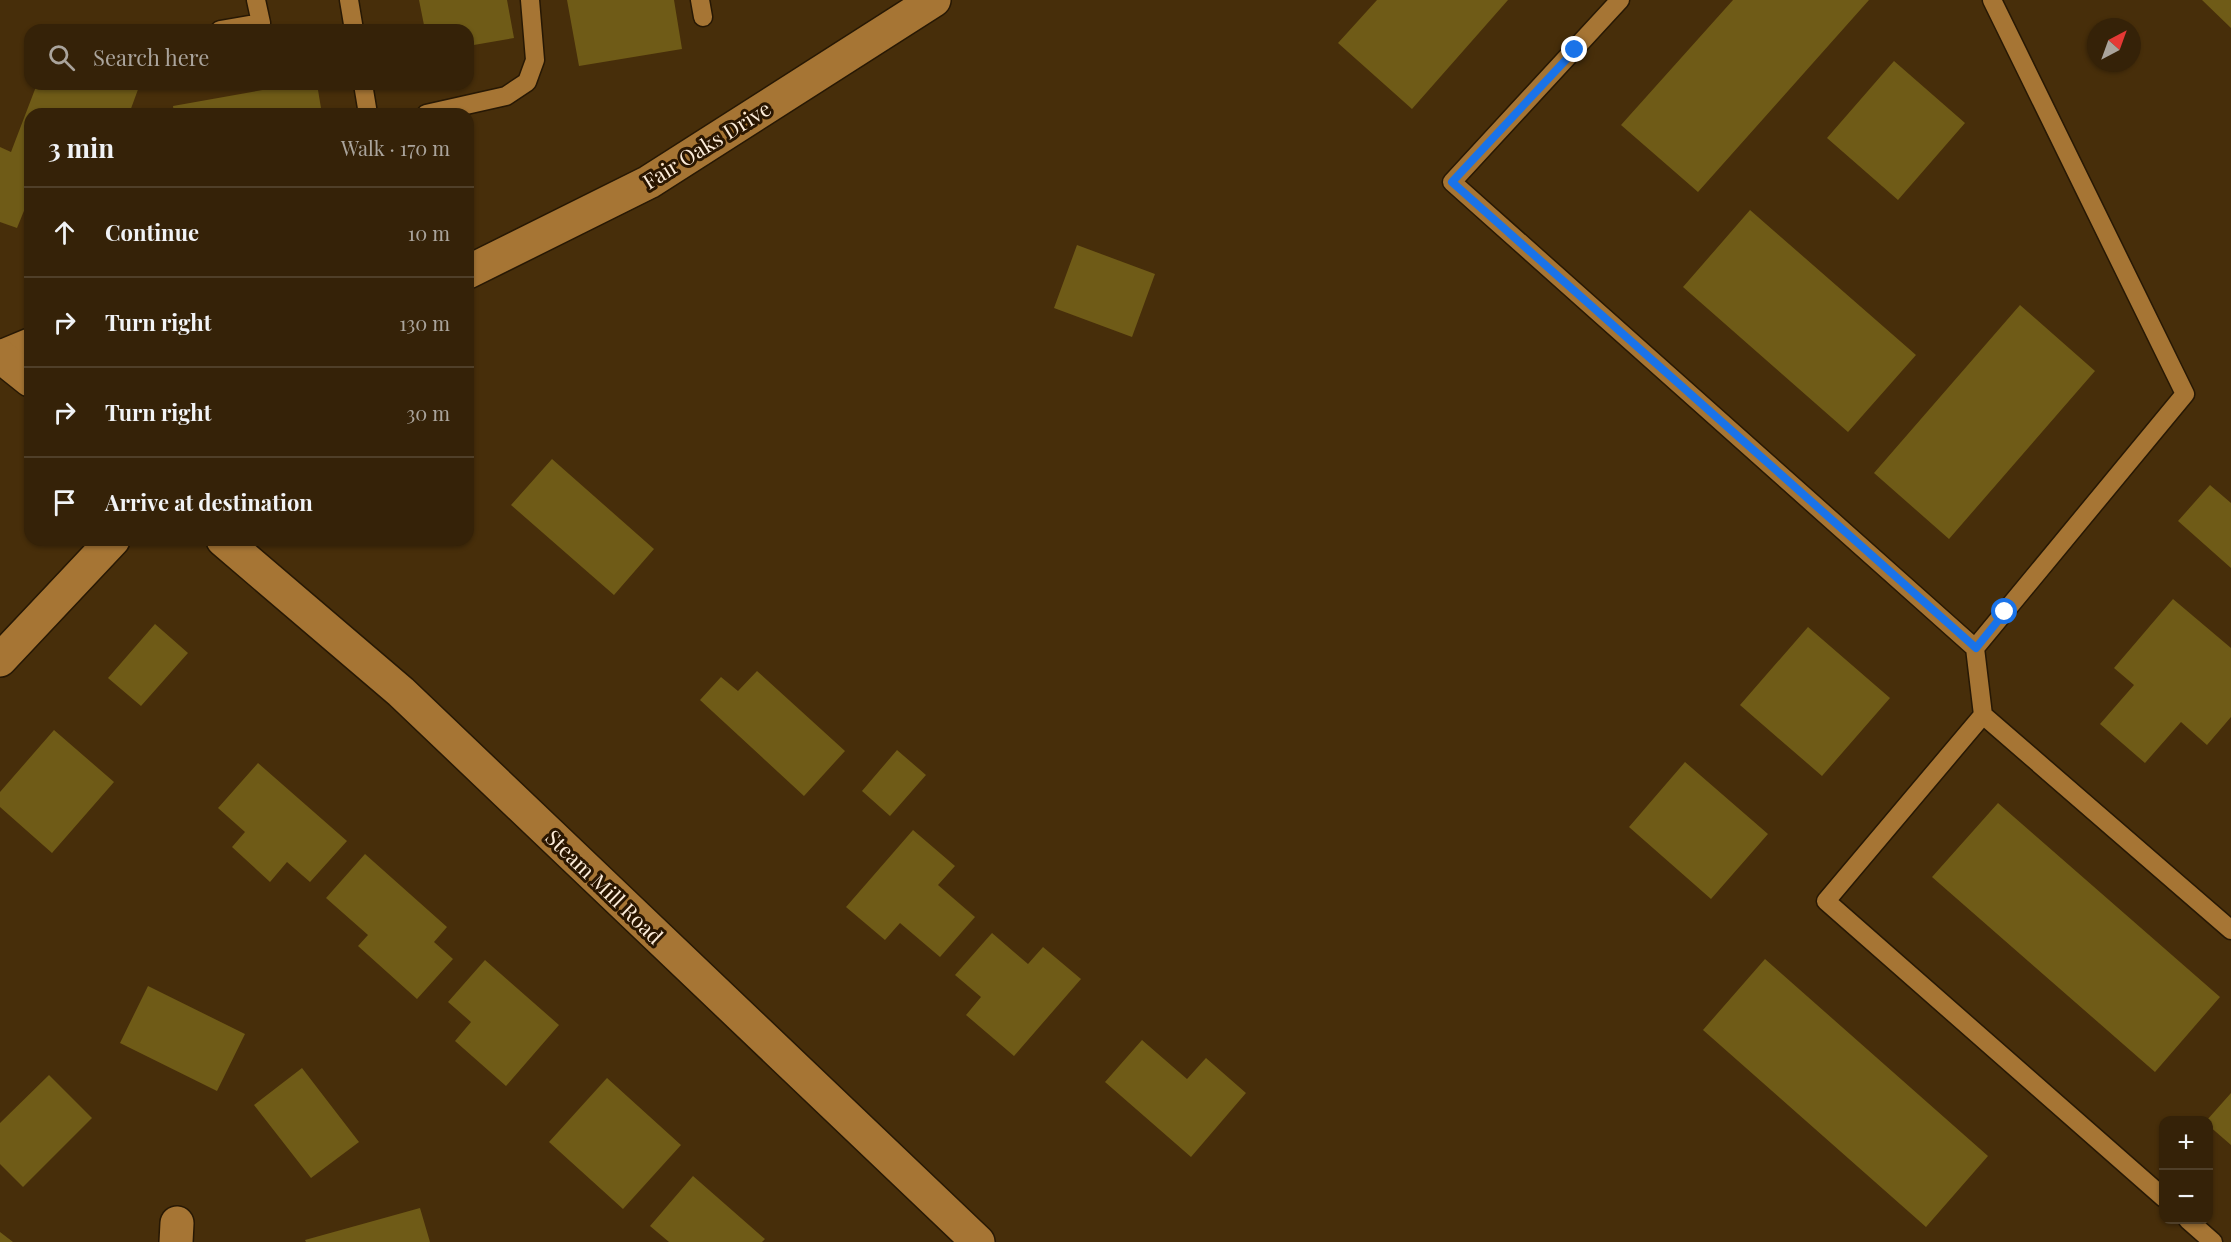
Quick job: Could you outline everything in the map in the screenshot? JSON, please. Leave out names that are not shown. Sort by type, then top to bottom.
[{"type":"street","name":"Fair Oaks Drive","points":[[474,269],[649,182],[934,0]]},
{"type":"street","points":[[10,352],[24,372]]},
{"type":"street","points":[[0,660],[106,546]]},
{"type":"street","name":"Steam Mill Road","points":[[230,546],[401,692],[978,1242]]},
{"type":"lane","points":[[251,24],[261,22],[256,0]]},
{"type":"lane","points":[[349,0],[353,24]]},
{"type":"lane","points":[[453,108],[506,96],[527,82],[535,60],[530,0]]},
{"type":"lane","points":[[1620,0],[1452,182],[1976,648],[1983,715],[2231,930]]},
{"type":"lane","points":[[1976,648],[2185,394],[1992,0]]},
{"type":"lane","points":[[364,90],[367,108]]},
{"type":"lane","points":[[1983,715],[1826,901],[2159,1194]]},
{"type":"lane","points":[[2193,1224],[2213,1242]]},
{"type":"building","points":[[419,0],[507,0],[514,38],[474,45],[474,24],[424,24]]},
{"type":"building","points":[[567,0],[674,0],[682,49],[579,66]]},
{"type":"building","points":[[1377,0],[1508,0],[1412,109],[1338,43]]},
{"type":"building","points":[[1733,0],[1869,0],[1698,192],[1621,125]]},
{"type":"building","points":[[2202,0],[2231,0],[2231,28]]},
{"type":"building","points":[[1894,61],[1965,123],[1898,200],[1827,138]]},
{"type":"building","points":[[35,90],[138,90],[131,108],[28,108]]},
{"type":"building","points":[[262,90],[318,90],[321,108],[173,108],[173,106]]},
{"type":"building","points":[[24,118],[24,211],[17,228],[0,222],[0,147],[11,152]]},
{"type":"building","points":[[1750,210],[1916,355],[1848,432],[1683,287]]},
{"type":"building","points":[[1077,245],[1155,274],[1132,337],[1054,308]]},
{"type":"building","points":[[2020,305],[2095,371],[1949,539],[1874,473]]},
{"type":"building","points":[[552,459],[654,549],[614,595],[511,505]]},
{"type":"building","points":[[2210,485],[2231,503],[2231,568],[2178,521]]},
{"type":"building","points":[[2173,599],[2231,648],[2231,717],[2207,745],[2181,722],[2145,763],[2100,724],[2134,685],[2114,668]]},
{"type":"building","points":[[155,624],[188,653],[141,706],[108,678]]},
{"type":"building","points":[[1808,627],[1890,698],[1822,776],[1740,705]]},
{"type":"building","points":[[757,671],[845,751],[804,796],[700,700],[721,677],[738,691]]},
{"type":"building","points":[[54,730],[114,782],[52,853],[0,807],[0,792]]},
{"type":"building","points":[[897,750],[926,775],[890,816],[862,791]]},
{"type":"building","points":[[1685,762],[1768,834],[1711,899],[1629,827]]},
{"type":"building","points":[[258,763],[347,841],[310,882],[287,862],[270,882],[232,847],[245,832],[218,808]]},
{"type":"building","points":[[1998,803],[2220,997],[2155,1072],[1932,877]]},
{"type":"building","points":[[913,830],[955,866],[938,885],[975,917],[940,957],[900,923],[885,940],[846,907]]},
{"type":"building","points":[[365,854],[447,927],[434,942],[453,959],[417,999],[358,946],[368,935],[326,898]]},
{"type":"building","points":[[992,933],[1028,964],[1043,947],[1081,979],[1014,1056],[966,1015],[981,997],[955,975]]},
{"type":"building","points":[[1765,959],[1988,1156],[1926,1227],[1703,1030]]},
{"type":"building","points":[[485,960],[559,1025],[506,1086],[455,1041],[471,1022],[448,1002]]},
{"type":"building","points":[[148,986],[245,1034],[217,1091],[120,1043]]},
{"type":"building","points":[[1142,1040],[1187,1079],[1206,1058],[1246,1093],[1191,1157],[1105,1082]]},
{"type":"building","points":[[302,1068],[359,1142],[311,1178],[254,1105]]},
{"type":"building","points":[[49,1075],[92,1118],[23,1187],[0,1164],[0,1123]]},
{"type":"building","points":[[607,1078],[681,1145],[623,1209],[549,1142]]},
{"type":"building","points":[[2231,1093],[2231,1145],[2213,1129],[2213,1116],[2211,1116]]},
{"type":"building","points":[[693,1176],[765,1239],[762,1242],[669,1242],[650,1226]]},
{"type":"building","points":[[420,1208],[430,1242],[306,1242],[305,1240]]},
{"type":"building","points":[[0,1232],[13,1242],[0,1242]]},
{"type":"route","points":[[1575,50],[1452,182],[1976,648],[2005,612]]}]
